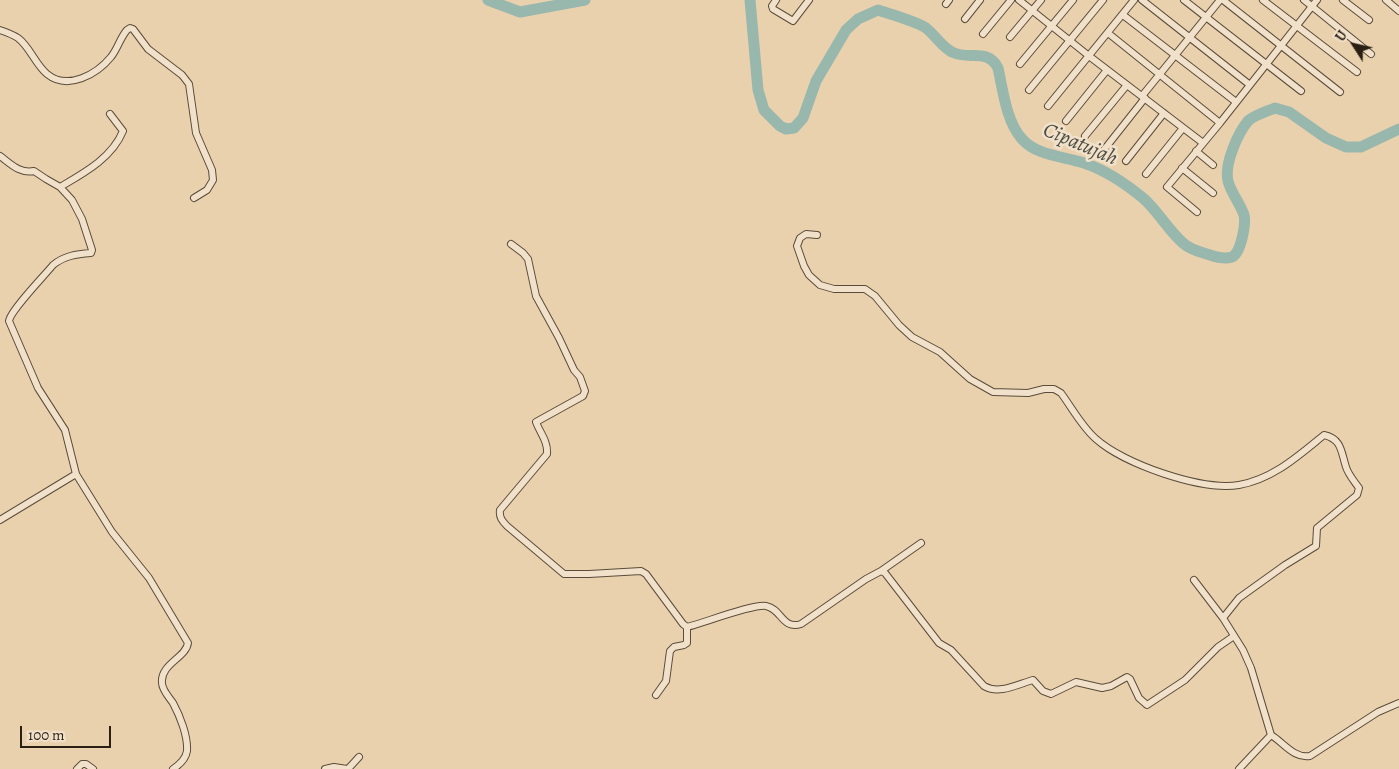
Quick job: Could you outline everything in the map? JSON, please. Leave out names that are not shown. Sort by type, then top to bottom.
[{"type":"street","points":[[776,0],[772,6],[773,9],[793,21],[809,0]]},
{"type":"street","points":[[965,19],[980,0]]},
{"type":"street","points":[[983,34],[1011,0]]},
{"type":"street","points":[[1019,0],[1069,41],[1203,143]]},
{"type":"street","points":[[1010,37],[1041,0]]},
{"type":"street","points":[[1020,64],[1073,0]]},
{"type":"street","points":[[1029,90],[1103,0]]},
{"type":"street","points":[[1048,106],[1134,0]]},
{"type":"street","points":[[1142,0],[1250,85]]},
{"type":"street","points":[[1184,0],[1301,91]]},
{"type":"street","points":[[1103,151],[1159,75],[1222,0],[1340,92]]},
{"type":"street","points":[[1263,0],[1357,72]]},
{"type":"street","points":[[1304,0],[1371,54]]},
{"type":"street","points":[[1197,212],[1166,187],[1220,123],[1317,0]]},
{"type":"street","points":[[1343,0],[1369,20]]},
{"type":"street","points":[[1386,0],[1399,11]]},
{"type":"street","points":[[1123,15],[1236,102]]},
{"type":"street","points":[[0,30],[20,40],[49,76],[69,81],[84,78],[101,67],[114,52],[127,30],[130,28],[134,29],[148,49],[182,75],[188,84],[196,133],[212,170],[213,180],[208,190],[194,198]]},
{"type":"street","points":[[1108,33],[1220,123]]},
{"type":"street","points":[[1066,121],[1107,70]]},
{"type":"street","points":[[1085,136],[1127,85]]},
{"type":"street","points":[[1126,161],[1164,113]]},
{"type":"street","points":[[60,187],[96,164],[120,140],[123,131],[110,114]]},
{"type":"street","points":[[1146,174],[1183,128]]},
{"type":"street","points":[[1196,151],[1213,165]]},
{"type":"street","points":[[0,156],[17,169],[28,172],[34,171],[60,187],[72,200],[82,219],[92,251],[72,255],[59,260],[53,265],[15,309],[9,317],[9,321],[38,388],[64,430],[76,474],[112,532],[149,578],[188,642],[185,650],[168,666],[162,678],[162,685],[173,704],[183,730],[187,752],[179,765],[173,769]]},
{"type":"street","points":[[1182,168],[1213,193]]},
{"type":"street","points":[[817,235],[806,234],[800,238],[797,246],[809,275],[820,285],[834,289],[865,289],[875,296],[899,326],[912,337],[940,352],[970,379],[993,392],[1028,393],[1044,389],[1054,389],[1061,393],[1095,439],[1115,453],[1141,466],[1188,480],[1221,486],[1240,485],[1269,474],[1292,462],[1324,435],[1332,437],[1337,443],[1348,472],[1358,488],[1357,495],[1317,528],[1316,546],[1285,564],[1239,598],[1223,618]]},
{"type":"street","points":[[511,244],[523,252],[528,259],[536,296],[574,370],[580,377],[585,391],[583,396],[536,422],[546,441],[547,454],[500,510],[500,518],[564,574],[643,572],[687,627]]},
{"type":"street","points":[[0,520],[76,474]]},
{"type":"street","points":[[687,627],[757,606],[770,608],[788,624],[802,624],[866,579],[882,572],[921,543]]},
{"type":"street","points":[[882,572],[885,573],[939,644],[951,650],[984,686],[993,690],[1033,680],[1043,691],[1051,694],[1076,682],[1102,688],[1111,686],[1127,677],[1130,679],[1139,698],[1147,705],[1185,680],[1218,647],[1234,636]]},
{"type":"street","points":[[1194,580],[1223,618],[1243,650],[1251,668],[1271,735],[1298,755],[1310,756],[1378,712],[1399,703]]},
{"type":"street","points":[[656,694],[666,681],[670,651],[687,643],[687,627]]},
{"type":"street","points":[[1239,769],[1271,735]]},
{"type":"street","points":[[325,769],[334,767],[347,769],[359,757]]},
{"type":"street","points":[[77,769],[82,764],[86,764],[93,769]]},
{"type":"waterway","name":"Cipatujah","points":[[488,0],[520,12],[585,0]]},
{"type":"waterway","name":"Cipatujah","points":[[750,0],[758,90],[764,110],[780,126],[786,129],[794,128],[803,118],[816,81],[846,30],[858,19],[878,10],[922,25],[952,52],[989,58],[998,68],[1012,123],[1028,145],[1051,155],[1100,169],[1148,203],[1186,245],[1218,257],[1232,257],[1238,250],[1242,238],[1244,215],[1229,185],[1227,174],[1236,141],[1248,121],[1257,115],[1275,108],[1289,112],[1326,138],[1346,147],[1361,147],[1399,129]]}]
